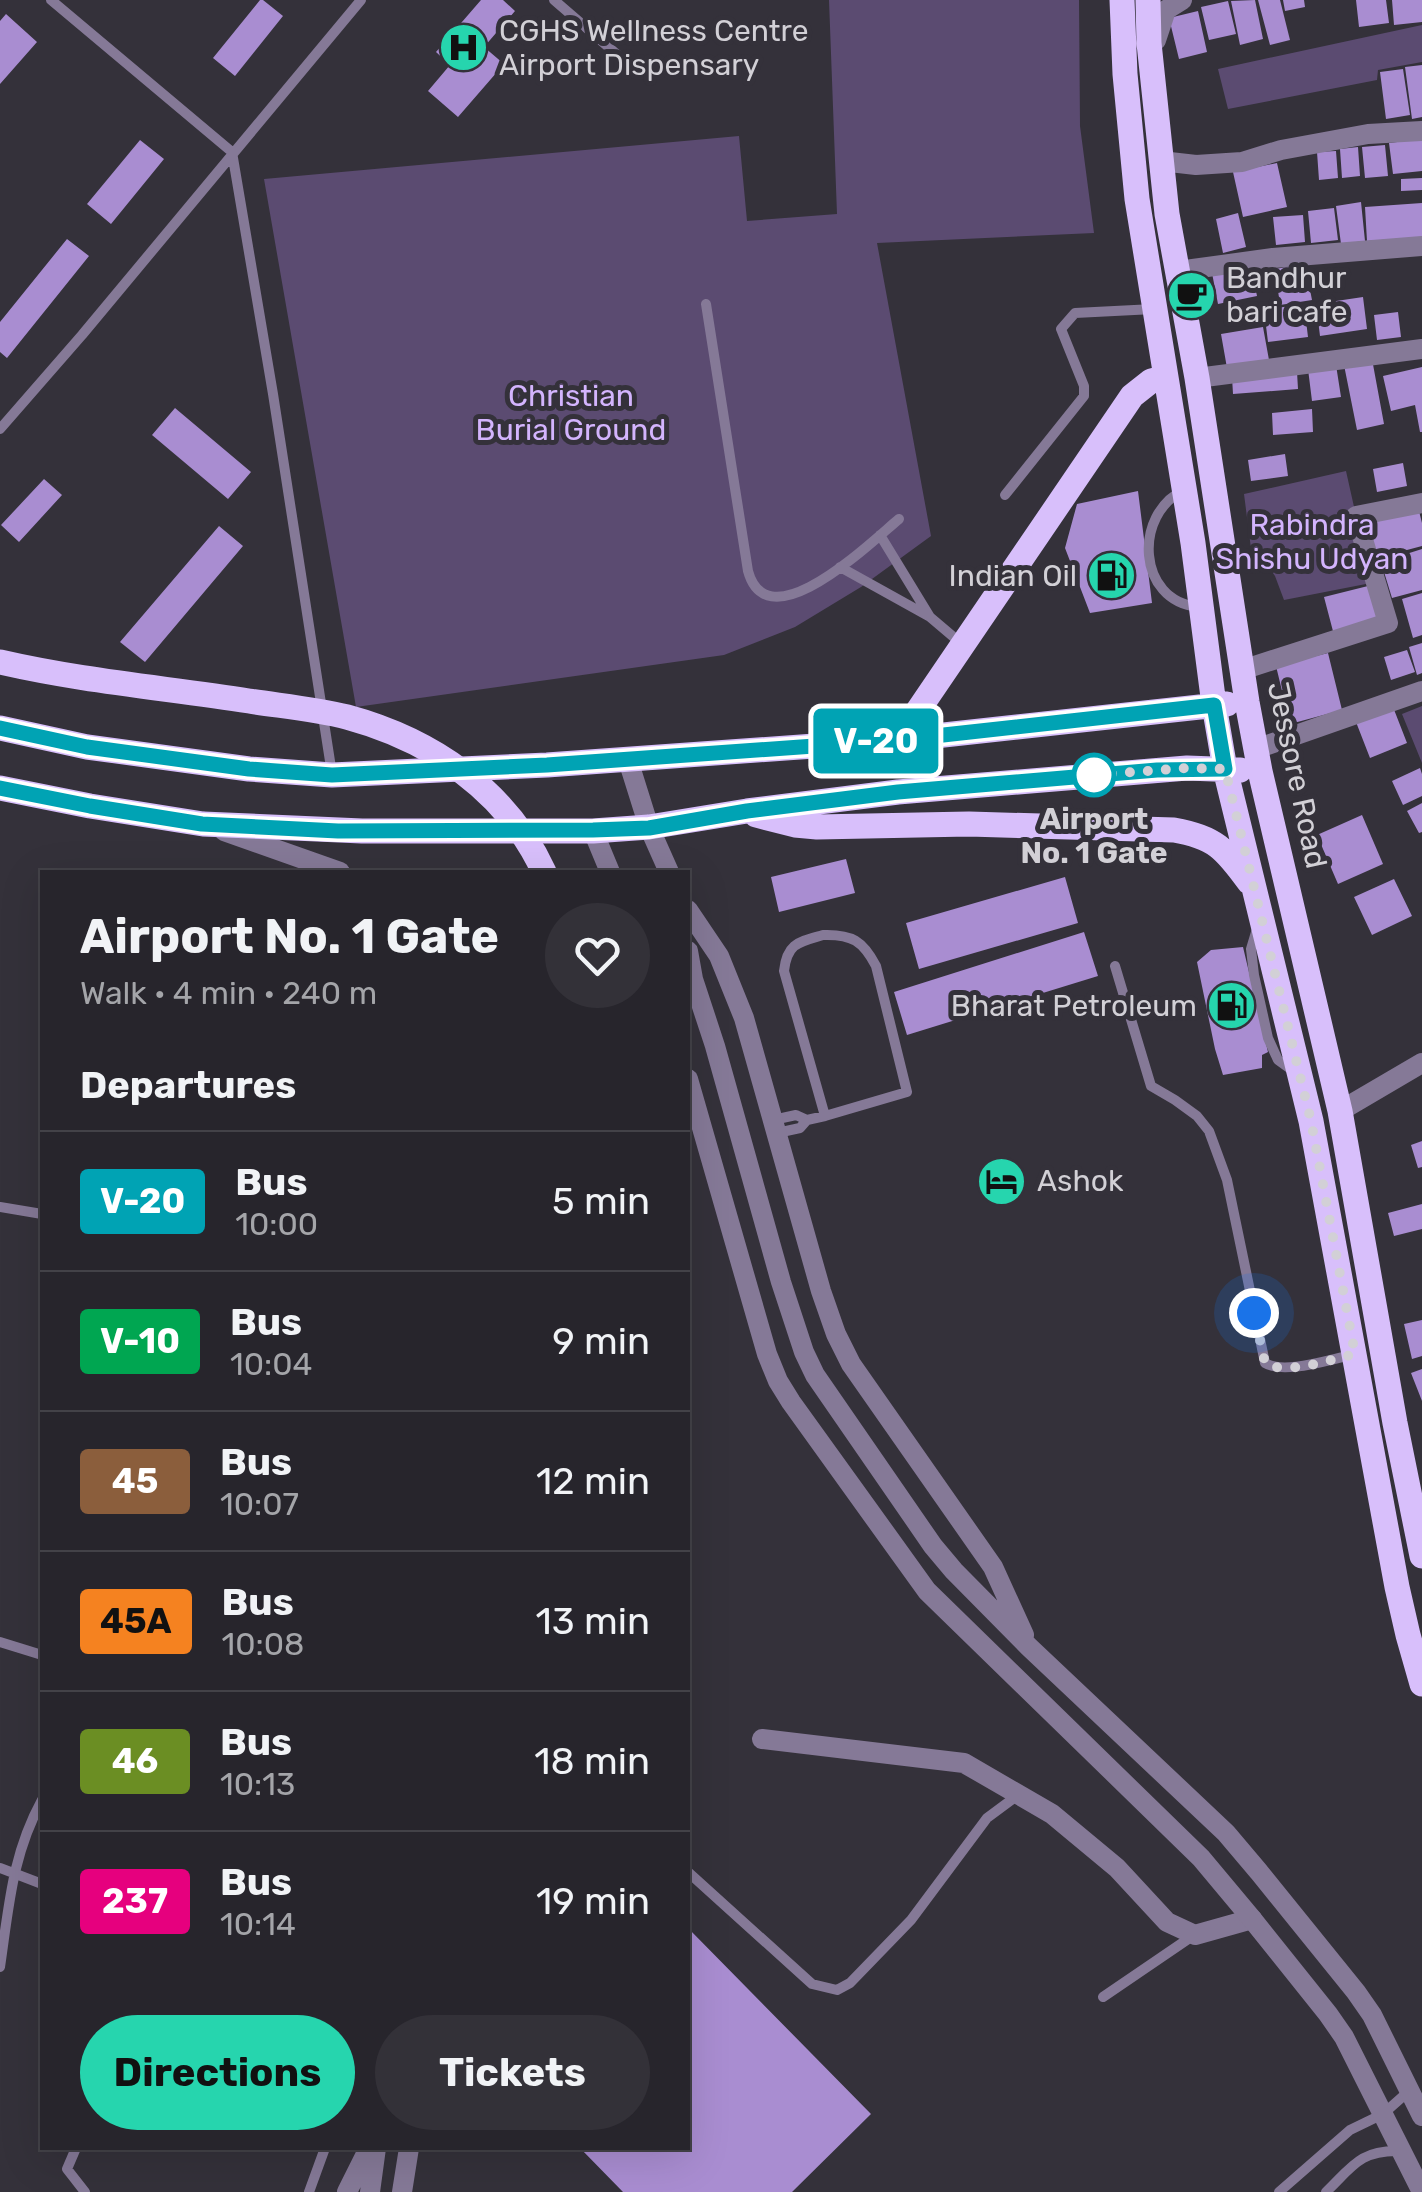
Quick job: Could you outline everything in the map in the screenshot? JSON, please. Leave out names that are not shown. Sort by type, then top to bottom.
[{"type":"main road","name":"Jessore Road","points":[[1122,0],[1137,45],[1160,161],[1258,760],[1340,1111],[1422,1556]]},
{"type":"main road","name":"Jessore Road","points":[[1148,0],[1125,74],[1137,199],[1185,490],[1225,769]]},
{"type":"main road","points":[[898,740],[1132,396],[1150,381],[1166,377]]},
{"type":"main road","points":[[0,662],[344,716],[395,732],[431,750],[486,791],[514,822],[543,870]]},
{"type":"main road","points":[[0,728],[87,747],[249,769],[332,775],[628,760],[898,740],[1247,702]]},
{"type":"main road","points":[[0,788],[202,824],[314,830],[593,830],[649,828],[898,792],[1187,768],[1225,769],[1258,760]]},
{"type":"main road","points":[[1225,769],[1311,1121],[1398,1587],[1422,1684]]},
{"type":"main road","points":[[747,811],[794,825],[969,824],[1174,830],[1197,834],[1220,847],[1255,890]]},
{"type":"street","points":[[1137,45],[1156,40],[1166,10],[1182,0]]},
{"type":"street","points":[[1160,161],[1196,166],[1242,162],[1334,140],[1422,130]]},
{"type":"street","points":[[1178,271],[1273,258],[1421,248]]},
{"type":"street","points":[[1197,378],[1422,349]]},
{"type":"street","points":[[1242,670],[1388,623],[1356,516],[1422,502]]},
{"type":"street","points":[[1258,760],[1422,690]]},
{"type":"street","points":[[628,760],[649,828],[668,870]]},
{"type":"street","points":[[202,824],[335,870]]},
{"type":"street","points":[[593,830],[609,870]]},
{"type":"street","points":[[690,913],[724,966],[744,1018],[836,1334],[851,1364],[993,1567],[1029,1646]]},
{"type":"street","points":[[690,960],[781,1282],[804,1352],[816,1375],[932,1546],[954,1571],[1226,1833],[1259,1872],[1364,2004],[1422,2116]]},
{"type":"street","points":[[1340,1111],[1422,1062]]},
{"type":"street","points":[[690,1085],[767,1354],[791,1402],[927,1591],[1201,1858],[1252,1919],[1336,2026],[1422,2192]]},
{"type":"street","points":[[762,1739],[964,1762],[1052,1814],[1116,1868],[1168,1922],[1195,1935],[1252,1919]]},
{"type":"street","points":[[346,2192],[372,2150]]},
{"type":"street","points":[[370,2192],[373,2150]]},
{"type":"street","points":[[402,2192],[409,2150]]},
{"type":"lane","points":[[51,0],[232,152],[332,775]]},
{"type":"lane","points":[[0,428],[361,0]]},
{"type":"lane","points":[[554,0],[620,57]]},
{"type":"lane","points":[[706,304],[751,583],[758,592],[774,597],[804,592],[899,519]]},
{"type":"lane","points":[[1005,495],[1084,396],[1084,386],[1061,329],[1068,318],[1075,313],[1155,309]]},
{"type":"lane","points":[[1185,490],[1175,494],[1151,526],[1149,555],[1154,578],[1166,595],[1202,607]]},
{"type":"lane","points":[[880,535],[930,617]]},
{"type":"lane","points":[[840,567],[930,617],[962,645]]},
{"type":"lane","points":[[775,1127],[796,1116],[807,1120],[826,1116],[907,1092],[876,966],[860,944],[840,935],[798,942],[786,958],[784,971],[826,1116]]},
{"type":"lane","points":[[1115,966],[1151,1086],[1197,1116],[1209,1132],[1227,1180],[1265,1363],[1273,1368],[1291,1367],[1355,1354]]},
{"type":"lane","points":[[0,1207],[40,1214]]},
{"type":"lane","points":[[0,1642],[40,1654]]},
{"type":"lane","points":[[690,1874],[812,1984],[837,1990],[850,1983],[911,1920],[987,1818],[1019,1794]]},
{"type":"lane","points":[[0,1967],[13,1874],[28,1826],[40,1804]]},
{"type":"lane","points":[[0,1868],[40,1883]]},
{"type":"lane","points":[[1103,1997],[1195,1935]]},
{"type":"lane","points":[[1279,2192],[1350,2130],[1383,2114],[1409,2091]]},
{"type":"lane","points":[[75,2150],[67,2169],[85,2192]]},
{"type":"lane","points":[[309,2192],[323,2150]]},
{"type":"lane","points":[[1326,2192],[1368,2154],[1378,2150],[1402,2152]]},
{"type":"green space","name":"Christian Burial Ground","points":[[829,0],[1079,0],[1080,126],[1094,233],[877,243],[931,536],[861,587],[795,627],[724,655],[356,707],[264,179],[739,136],[747,221],[837,214]]},
{"type":"green space","points":[[1422,25],[1422,62],[1378,70],[1377,80],[1228,109],[1218,69]]},
{"type":"green space","name":"Rabindra Shishu Udyan","points":[[1346,471],[1371,583],[1284,600],[1266,563],[1253,564],[1244,494]]},
{"type":"green space","points":[[1422,706],[1422,763],[1402,714]]},
{"type":"building","points":[[260,0],[283,16],[235,76],[213,58]]},
{"type":"building","points":[[481,0],[503,0],[515,11],[484,47],[504,64],[458,117],[428,91],[450,65],[436,52]]},
{"type":"building","points":[[1255,0],[1263,39],[1240,45],[1231,1]]},
{"type":"building","points":[[1258,0],[1280,0],[1290,40],[1270,45]]},
{"type":"building","points":[[1283,0],[1304,0],[1305,7],[1285,11]]},
{"type":"building","points":[[1356,0],[1386,0],[1389,23],[1359,27]]},
{"type":"building","points":[[1392,0],[1422,0],[1422,22],[1394,25]]},
{"type":"building","points":[[1228,1],[1236,34],[1209,40],[1201,7]]},
{"type":"building","points":[[1198,11],[1207,52],[1179,59],[1169,18]]},
{"type":"building","points":[[6,14],[37,42],[0,84],[0,21]]},
{"type":"building","points":[[1422,65],[1422,117],[1412,119],[1405,67]]},
{"type":"building","points":[[1403,69],[1410,115],[1386,119],[1380,72]]},
{"type":"building","points":[[1422,139],[1422,171],[1393,174],[1389,143]]},
{"type":"building","points":[[140,140],[164,159],[111,224],[87,204]]},
{"type":"building","points":[[1385,145],[1388,176],[1365,178],[1362,147]]},
{"type":"building","points":[[1358,147],[1360,176],[1342,178],[1340,149]]},
{"type":"building","points":[[1336,151],[1338,178],[1319,180],[1317,152]]},
{"type":"building","points":[[1277,163],[1287,207],[1243,217],[1233,172]]},
{"type":"building","points":[[1422,178],[1422,190],[1401,191],[1401,179]]},
{"type":"building","points":[[1361,202],[1365,241],[1341,244],[1336,206]]},
{"type":"building","points":[[1422,203],[1422,237],[1367,241],[1365,207]]},
{"type":"building","points":[[1334,208],[1338,240],[1311,243],[1308,211]]},
{"type":"building","points":[[1238,213],[1246,247],[1223,253],[1216,219]]},
{"type":"building","points":[[1303,215],[1305,242],[1276,245],[1273,217]]},
{"type":"building","points":[[67,239],[89,256],[7,358],[0,352],[0,322]]},
{"type":"building","points":[[1305,264],[1312,300],[1280,305],[1275,269]]},
{"type":"building","points":[[1251,266],[1257,296],[1218,304],[1212,273]]},
{"type":"building","points":[[1363,297],[1367,329],[1320,336],[1316,304]]},
{"type":"building","points":[[1304,304],[1308,337],[1268,342],[1264,310]]},
{"type":"building","points":[[1398,312],[1401,337],[1377,340],[1374,315]]},
{"type":"building","points":[[1263,327],[1269,360],[1227,368],[1221,334]]},
{"type":"building","points":[[1372,359],[1384,424],[1357,430],[1344,365]]},
{"type":"building","points":[[1336,365],[1341,397],[1312,401],[1308,369]]},
{"type":"building","points":[[1422,367],[1420,432],[1415,405],[1391,411],[1383,376]]},
{"type":"building","points":[[1297,372],[1298,389],[1233,394],[1232,377]]},
{"type":"building","points":[[175,408],[251,472],[228,499],[152,435]]},
{"type":"building","points":[[1312,409],[1313,432],[1273,435],[1272,413]]},
{"type":"building","points":[[1285,454],[1288,476],[1251,481],[1248,460]]},
{"type":"building","points":[[1403,463],[1407,486],[1377,492],[1373,469]]},
{"type":"building","points":[[44,479],[62,495],[19,542],[1,525]]},
{"type":"building","name":"Indian Oil","points":[[1138,491],[1152,603],[1090,613],[1065,548],[1077,504]]},
{"type":"building","points":[[1418,507],[1422,546],[1373,559],[1363,521]]},
{"type":"building","points":[[219,526],[243,546],[145,662],[120,642]]},
{"type":"building","points":[[1422,549],[1422,590],[1392,598],[1381,562]]},
{"type":"building","points":[[1372,585],[1382,622],[1334,635],[1324,597]]},
{"type":"building","points":[[1422,593],[1422,635],[1413,638],[1402,599]]},
{"type":"building","points":[[1422,643],[1422,673],[1417,675],[1409,647]]},
{"type":"building","points":[[1407,650],[1415,672],[1391,680],[1384,657]]},
{"type":"building","points":[[1328,653],[1342,710],[1290,724],[1276,666]]},
{"type":"building","points":[[1393,707],[1407,743],[1370,758],[1356,722]]},
{"type":"building","points":[[1420,768],[1422,796],[1403,805],[1392,781]]},
{"type":"building","points":[[1422,803],[1422,832],[1419,833],[1407,811]]},
{"type":"building","points":[[1362,815],[1383,864],[1338,884],[1317,835]]},
{"type":"building","points":[[846,859],[855,893],[779,912],[771,877]]},
{"type":"building","points":[[1065,877],[1078,923],[919,969],[906,923]]},
{"type":"building","points":[[1394,879],[1412,916],[1372,935],[1354,897]]},
{"type":"building","points":[[1084,932],[1098,976],[907,1035],[894,992]]},
{"type":"building","name":"Bharat Petroleum","points":[[1243,947],[1268,1052],[1262,1055],[1262,1068],[1223,1075],[1197,962],[1211,950]]},
{"type":"building","points":[[1422,1141],[1422,1167],[1418,1168],[1411,1145]]},
{"type":"building","points":[[1422,1204],[1422,1229],[1394,1236],[1388,1213]]},
{"type":"building","points":[[1422,1320],[1422,1356],[1412,1359],[1404,1324]]},
{"type":"building","points":[[1422,1369],[1422,1401],[1411,1373]]},
{"type":"building","points":[[690,1930],[871,2114],[792,2192],[623,2192],[582,2150],[690,2150]]},
{"type":"bus line","name":"V-20","points":[[0,728],[87,747],[249,769],[332,775],[547,765],[898,740],[1214,705],[1225,769],[1157,770],[898,792],[649,828],[593,830],[338,831],[202,824],[0,788]]},
{"type":"place","name":"CGHS Wellness Centre Airport Dispensary","points":[[464,48]]},
{"type":"place","name":"Bandhur bari cafe","points":[[1191,295]]},
{"type":"place","name":"Indian Oil","points":[[1112,576]]},
{"type":"place","name":"Airport No. 1 Gate","points":[[1094,775]]},
{"type":"place","name":"Bharat Petroleum","points":[[1232,1006]]},
{"type":"place","name":"Ashok","points":[[1002,1181]]},
{"type":"route","points":[[1094,775],[1225,769],[1311,1121],[1355,1354],[1273,1368],[1265,1363],[1254,1313]]}]
